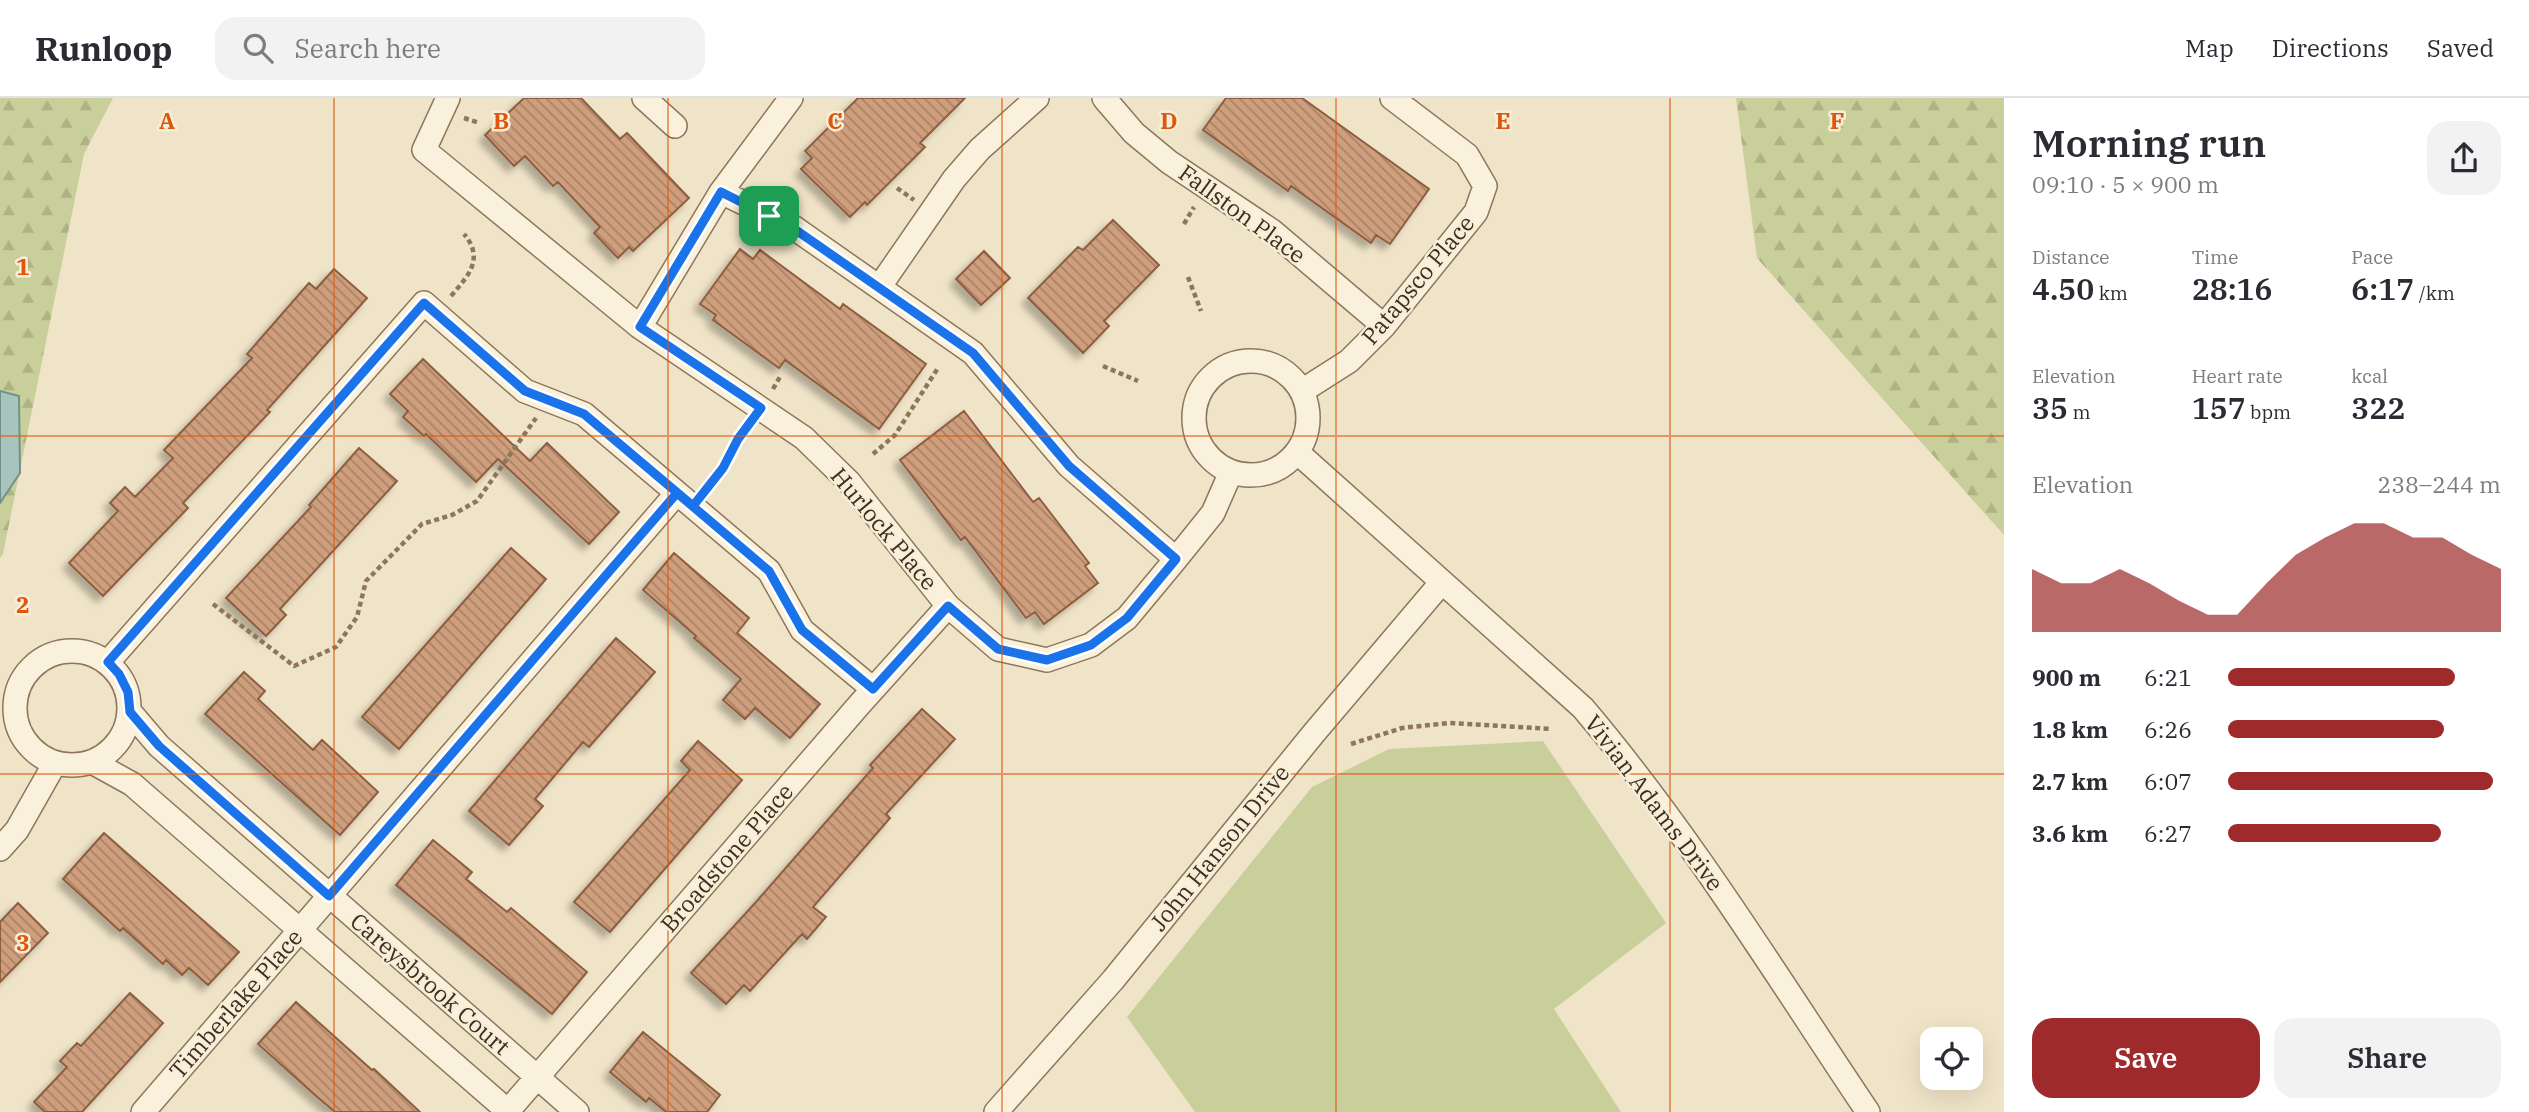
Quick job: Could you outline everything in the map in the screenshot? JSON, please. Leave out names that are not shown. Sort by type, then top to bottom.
[{"type":"street","points":[[644,98],[675,125]]},
{"type":"street","points":[[640,327],[721,192],[791,98]]},
{"type":"street","points":[[880,286],[954,179],[980,149],[1037,98]]},
{"type":"street","name":"Fallston Place","points":[[1104,98],[1134,133],[1169,162],[1272,231],[1384,326]]},
{"type":"street","name":"Patapsco Place","points":[[1302,391],[1349,361],[1384,326],[1476,212],[1485,186],[1467,155],[1392,98]]},
{"type":"street","name":"Hurlock Place","points":[[452,107],[424,150],[640,327],[804,438],[849,482],[948,606],[998,649],[1047,660],[1091,645],[1127,618],[1213,513],[1231,471]]},
{"type":"street","points":[[721,192],[793,228],[973,353],[1069,466],[1176,559]]},
{"type":"street","points":[[108,662],[424,303],[525,391],[584,414],[769,571],[802,630],[873,689]]},
{"type":"street","points":[[1254,361],[1282,370],[1302,391],[1307,407],[1305,438],[1297,452],[1284,465],[1268,473],[1249,475],[1231,471],[1209,456],[1196,432],[1195,414],[1199,397],[1208,382],[1220,370],[1237,363],[1254,361]]},
{"type":"street","name":"Vivian Adams Drive","points":[[1297,452],[1583,709],[1613,743],[1703,862],[1868,1112]]},
{"type":"street","name":"Timberlake Place","points":[[143,1112],[329,896],[685,500]]},
{"type":"street","name":"John Hanson Drive","points":[[996,1112],[1113,980],[1314,733],[1442,582]]},
{"type":"street","name":"Broadstone Place","points":[[508,1112],[873,689],[948,606]]},
{"type":"street","points":[[79,650],[108,662],[119,674],[128,692],[130,712],[127,727],[117,744],[94,763],[74,766],[55,763],[38,755],[24,740],[14,712],[16,692],[24,675],[38,660],[59,651],[79,650]]},
{"type":"street","name":"Careysbrook Court","points":[[130,712],[159,746],[577,1112]]},
{"type":"street","points":[[0,849],[17,830],[55,763]]},
{"type":"street","name":"Careysbrook Court","points":[[94,763],[132,784],[508,1112]]},
{"type":"path","points":[[452,107],[480,123]]},
{"type":"path","points":[[449,299],[473,265],[474,250],[464,234]]},
{"type":"path","points":[[1188,277],[1202,311]]},
{"type":"path","points":[[1103,366],[1138,381]]},
{"type":"path","points":[[873,454],[895,435],[938,368]]},
{"type":"path","points":[[685,500],[723,468],[738,439],[781,375]]},
{"type":"path","points":[[213,604],[294,666],[336,647],[357,617],[366,581],[422,524],[452,515],[477,501],[538,415]]},
{"type":"path","points":[[1352,744],[1402,728],[1449,723],[1552,729]]},
{"type":"green space","points":[[0,98],[113,98],[84,154],[3,554],[0,558]]},
{"type":"green space","points":[[1736,98],[2004,98],[2004,535],[1757,258]]},
{"type":"green space","points":[[1543,741],[1666,923],[1554,1009],[1621,1112],[1195,1112],[1127,1017],[1312,787],[1389,749]]},
{"type":"water","points":[[0,391],[19,396],[20,473],[0,503]]},
{"type":"building","points":[[524,98],[581,98],[620,139],[627,133],[689,198],[633,251],[629,247],[618,258],[594,233],[600,227],[558,182],[553,186],[525,156],[514,166],[485,135]]},
{"type":"building","points":[[858,98],[965,98],[920,143],[925,147],[867,205],[865,202],[850,217],[801,169],[812,158],[805,151]]},
{"type":"building","points":[[1226,98],[1302,98],[1429,189],[1390,244],[1376,235],[1371,243],[1291,186],[1288,191],[1203,130]]},
{"type":"building","points":[[1113,220],[1159,265],[1104,321],[1109,326],[1083,353],[1028,298],[1078,247],[1083,250]]},
{"type":"building","points":[[740,249],[753,259],[760,250],[840,309],[843,304],[926,364],[879,429],[785,360],[779,368],[713,320],[716,315],[700,304]]},
{"type":"building","points":[[984,251],[1010,278],[981,305],[956,279]]},
{"type":"building","points":[[334,269],[367,298],[267,410],[270,412],[183,503],[188,508],[103,596],[69,563],[118,511],[110,503],[125,487],[135,497],[173,458],[164,450],[252,358],[247,354],[309,283],[316,289]]},
{"type":"building","points":[[423,359],[530,461],[547,443],[619,512],[589,544],[498,459],[476,482],[426,434],[424,436],[403,417],[408,411],[390,394]]},
{"type":"building","points":[[964,411],[1033,502],[1039,498],[1089,563],[1085,566],[1098,583],[1044,624],[1035,612],[1026,618],[965,537],[961,540],[900,460]]},
{"type":"building","points":[[359,448],[397,481],[280,609],[286,615],[266,636],[226,598],[311,507],[309,505]]},
{"type":"building","points":[[511,548],[546,579],[399,749],[362,717]]},
{"type":"building","points":[[674,553],[749,618],[737,633],[820,704],[790,738],[755,708],[745,719],[723,700],[741,679],[643,590]]},
{"type":"building","points":[[616,638],[655,672],[589,747],[583,742],[535,799],[543,806],[509,845],[469,811]]},
{"type":"building","points":[[244,672],[265,691],[258,699],[313,750],[322,740],[378,792],[340,835],[205,714]]},
{"type":"building","points":[[922,709],[955,739],[886,814],[890,818],[813,907],[826,917],[807,939],[802,934],[750,991],[744,985],[726,1004],[691,973],[873,768],[870,765]]},
{"type":"building","points":[[698,741],[742,780],[610,932],[574,902],[690,770],[681,761]]},
{"type":"building","points":[[104,833],[239,952],[208,985],[189,968],[182,975],[166,960],[163,964],[123,928],[120,931],[63,879]]},
{"type":"building","points":[[433,840],[472,872],[466,879],[507,912],[511,908],[587,972],[552,1014],[396,885]]},
{"type":"building","points":[[18,903],[48,933],[0,982],[0,922]]},
{"type":"building","points":[[130,993],[163,1023],[82,1112],[45,1112],[34,1102],[67,1067],[60,1061],[77,1043],[81,1046]]},
{"type":"building","points":[[296,1002],[420,1112],[335,1112],[315,1095],[258,1044]]},
{"type":"building","points":[[643,1032],[720,1095],[707,1112],[666,1112],[649,1098],[646,1102],[610,1072]]},
{"type":"route","points":[[721,192],[769,216],[793,228],[880,286],[973,353],[1069,466],[1176,559],[1127,618],[1091,645],[1047,660],[998,649],[948,606],[873,689],[802,630],[769,571],[677,493],[329,896],[159,746],[130,712],[128,692],[119,674],[108,662],[424,303],[525,391],[584,414],[693,506],[723,468],[738,439],[761,408],[640,327],[721,192]]}]
